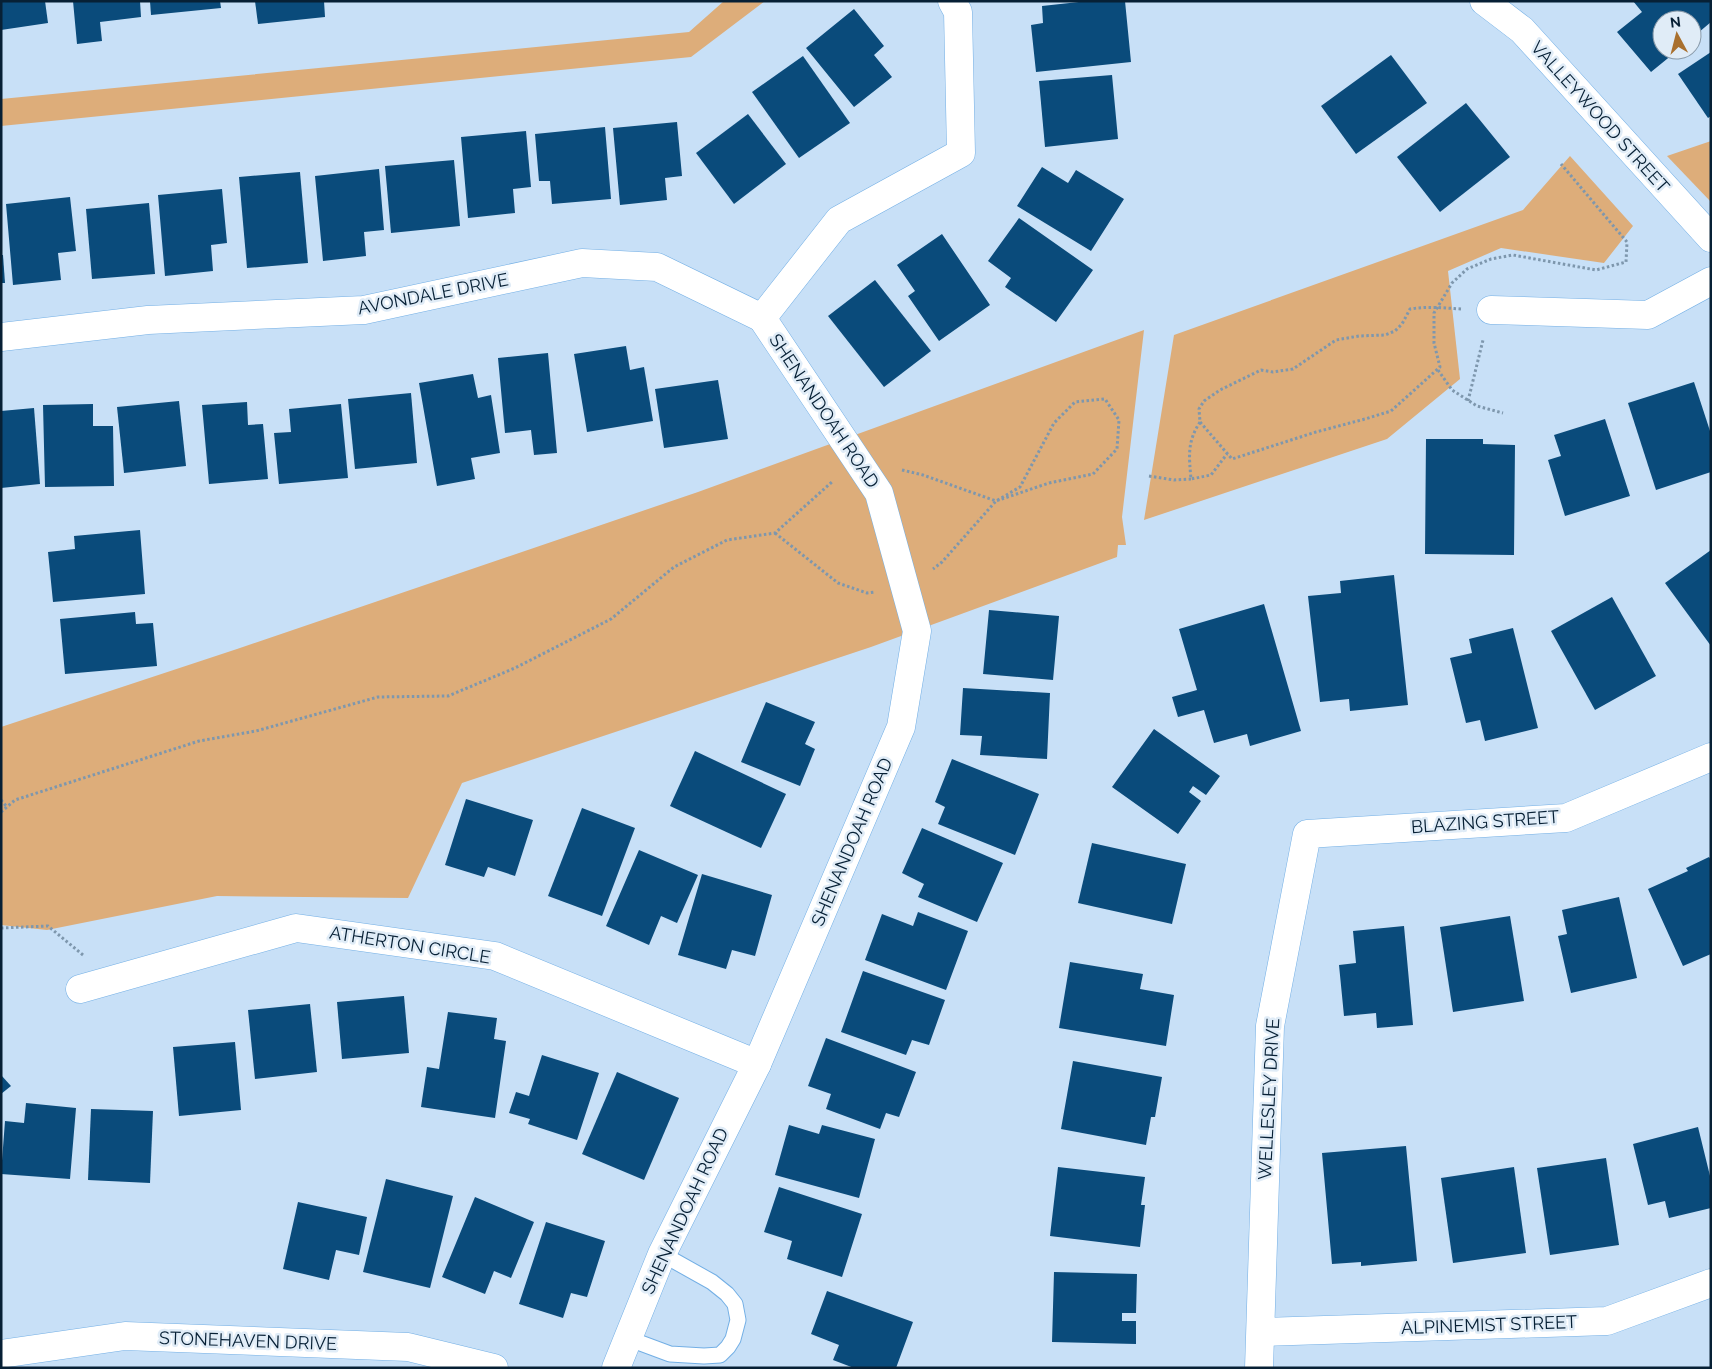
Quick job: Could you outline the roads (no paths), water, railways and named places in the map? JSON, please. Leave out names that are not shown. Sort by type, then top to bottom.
[{"type":"street","points":[[762,318],[840,220],[961,153],[958,12],[952,1]]},
{"type":"street","name":"VALLEYWOOD STREET","points":[[1484,1],[1522,30],[1711,238]]},
{"type":"street","name":"AVONDALE DRIVE","points":[[1,337],[148,320],[364,310],[582,263],[657,267],[762,318]]},
{"type":"street","points":[[1491,310],[1648,315],[1711,281]]},
{"type":"street","name":"SHENANDOAH ROAD","points":[[616,1368],[662,1254],[757,1064],[901,727],[918,631],[879,493],[762,318]]},
{"type":"street","name":"BLAZING STREET","points":[[1307,834],[1566,818],[1711,757]]},
{"type":"street","name":"WELLESLEY DRIVE","points":[[1259,1368],[1270,1026],[1307,834]]},
{"type":"street","name":"ATHERTON CIRCLE","points":[[80,989],[296,928],[495,956],[757,1064]]},
{"type":"street","name":"ALPINEMIST STREET","points":[[1261,1332],[1607,1321],[1711,1283]]},
{"type":"street","name":"STONEHAVEN DRIVE","points":[[1,1354],[125,1336],[408,1347],[494,1368]]},
{"type":"lane","points":[[627,1338],[670,1354],[704,1356],[720,1355],[728,1347],[732,1339],[738,1320],[735,1304],[728,1294],[712,1282],[662,1254]]}]
